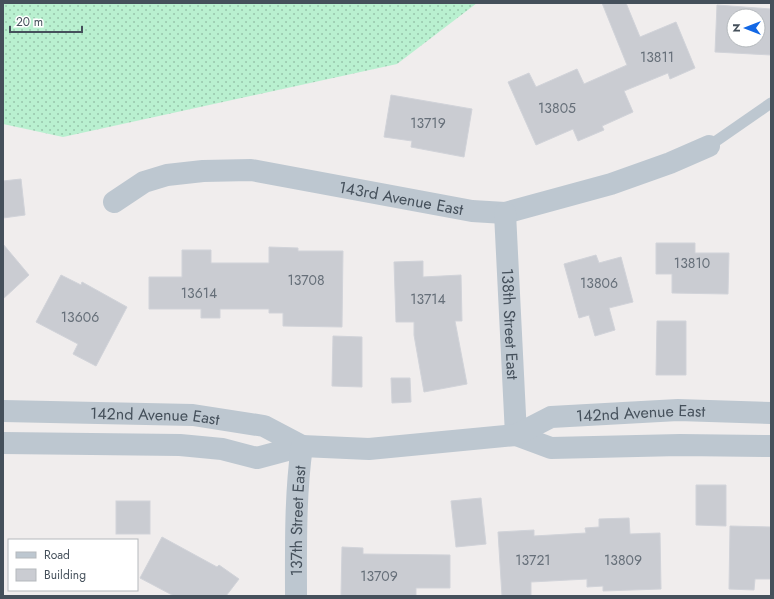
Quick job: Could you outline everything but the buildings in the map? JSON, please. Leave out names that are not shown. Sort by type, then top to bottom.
[{"type":"street","name":"143rd Avenue East","points":[[114,202],[144,182],[167,176],[203,171],[251,170],[472,211],[505,212],[611,184],[670,163],[709,146]]},
{"type":"street","name":"138th Street East","points":[[505,212],[516,435]]},
{"type":"street","name":"142nd Avenue East","points":[[3,443],[180,445],[222,449],[257,458],[302,446],[369,449],[516,435],[551,416],[678,410],[771,413]]},
{"type":"street","name":"142nd Avenue East","points":[[3,412],[193,415],[264,426],[302,446]]},
{"type":"street","name":"142nd Avenue East","points":[[516,435],[551,448],[680,445],[771,446]]},
{"type":"street","name":"137th Street East","points":[[296,596],[295,517],[302,446]]},
{"type":"lane","points":[[709,146],[771,103]]},
{"type":"green space","points":[[3,3],[477,3],[397,64],[63,137],[3,124]]}]
